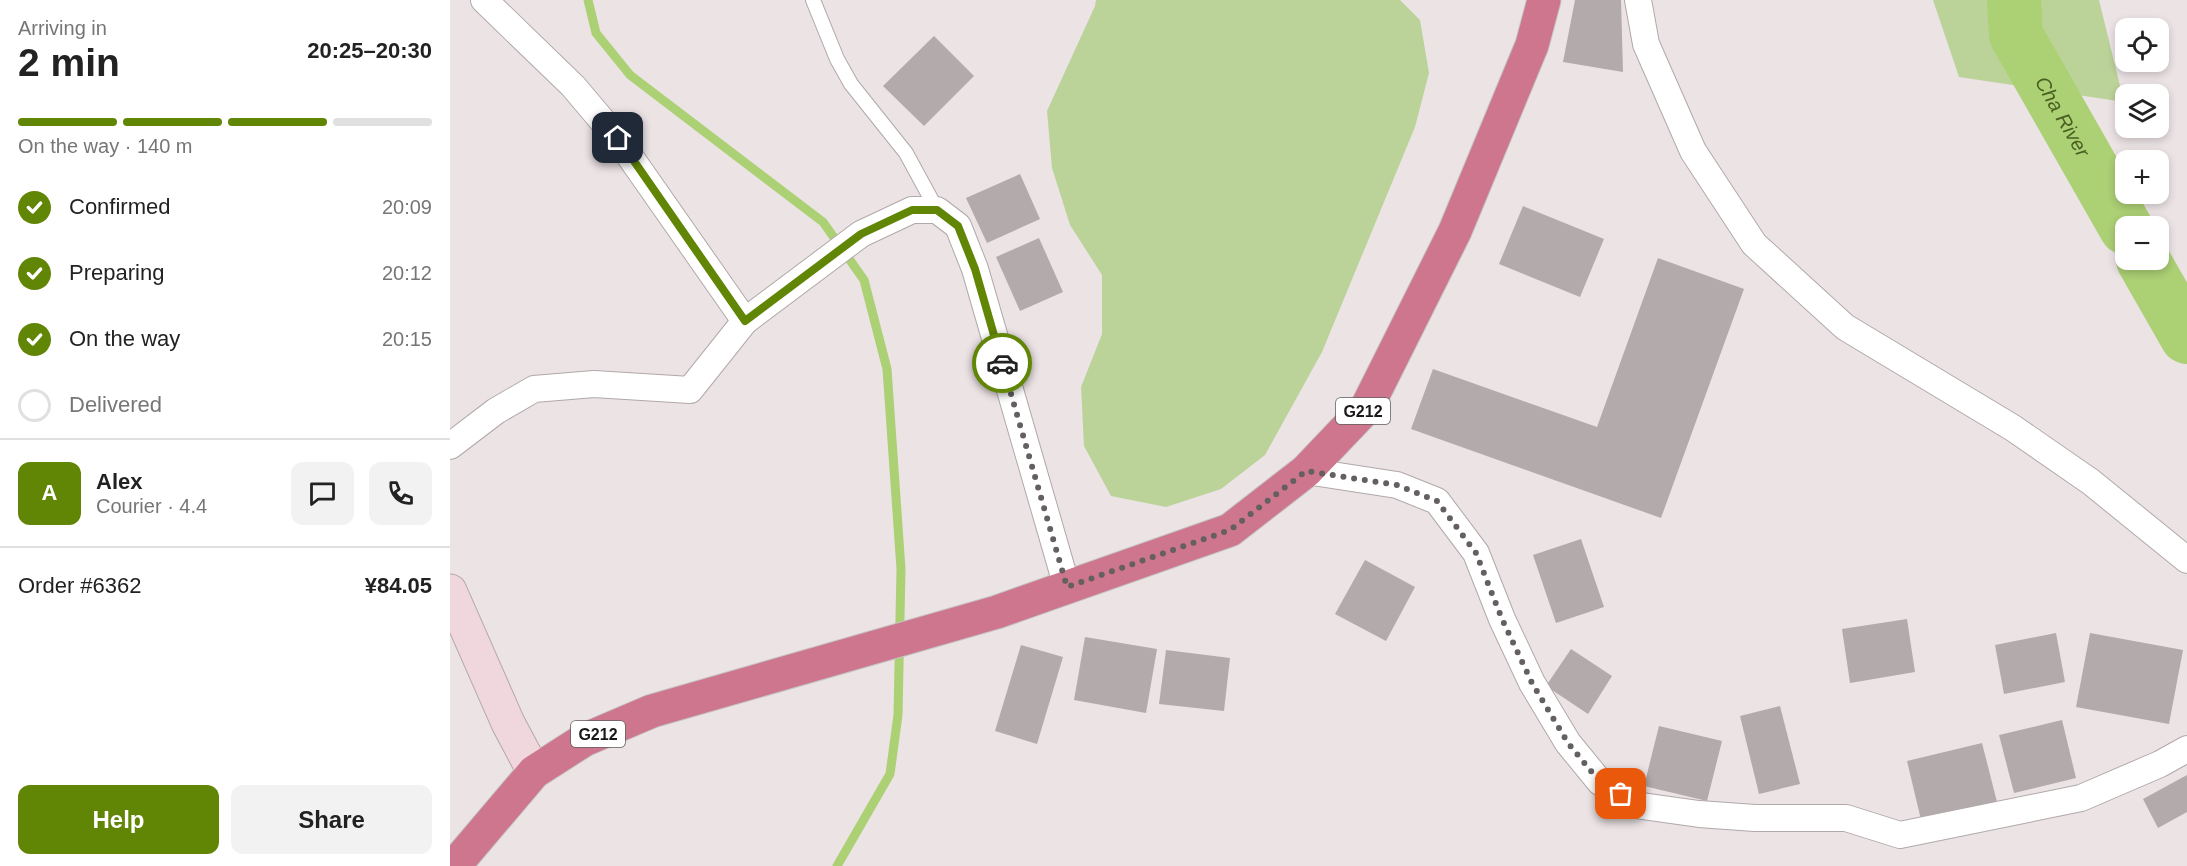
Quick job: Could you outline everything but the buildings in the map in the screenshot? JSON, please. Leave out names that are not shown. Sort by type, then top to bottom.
[{"type":"highway","name":"G212","points":[[459,866],[461,858],[534,772],[584,740],[652,711],[973,618],[1230,530],[1306,471],[1367,407],[1455,231],[1532,45],[1544,0]]},
{"type":"street","points":[[484,0],[573,86],[618,138],[745,321]]},
{"type":"street","points":[[1638,0],[1647,44],[1693,151],[1754,244],[1845,327],[2013,428],[2091,482],[2187,560]]},
{"type":"street","points":[[450,446],[496,411],[534,389],[594,384],[690,390],[745,321],[822,262],[861,234],[912,210],[937,210],[958,226],[975,269],[1067,587]]},
{"type":"street","points":[[1306,471],[1397,485],[1437,501],[1476,553],[1502,619],[1532,683],[1568,743],[1600,782],[1642,806],[1699,814],[1755,818],[1846,818],[1900,835],[2081,798],[2160,764],[2187,749]]},
{"type":"street","points":[[450,591],[507,723],[534,772]]},
{"type":"lane","points":[[813,0],[837,59],[852,84],[906,153],[937,210]]},
{"type":"green space","points":[[1096,0],[1400,0],[1420,20],[1429,73],[1415,127],[1322,352],[1265,455],[1221,489],[1166,507],[1111,496],[1084,446],[1081,387],[1102,334],[1102,275],[1070,225],[1052,168],[1047,111]]},
{"type":"green space","points":[[1933,0],[2099,0],[2120,84],[2115,84],[2115,101],[1959,77]]},
{"type":"waterway","points":[[588,0],[596,33],[630,75],[823,222],[864,280],[887,369],[901,569],[898,715],[890,774],[837,866]]},
{"type":"waterway","name":"Cha River","points":[[2014,0],[2016,35],[2119,216]]},
{"type":"waterway","name":"Cha River","points":[[2149,270],[2187,337]]},
{"type":"way so far","points":[[1002,363],[1067,587],[1230,530],[1306,471],[1397,485],[1437,501],[1476,553],[1502,619],[1532,683],[1568,743],[1600,782],[1621,794]]},
{"type":"route","points":[[618,138],[745,321],[861,234],[912,210],[937,210],[958,226],[975,269],[1002,363]]}]
